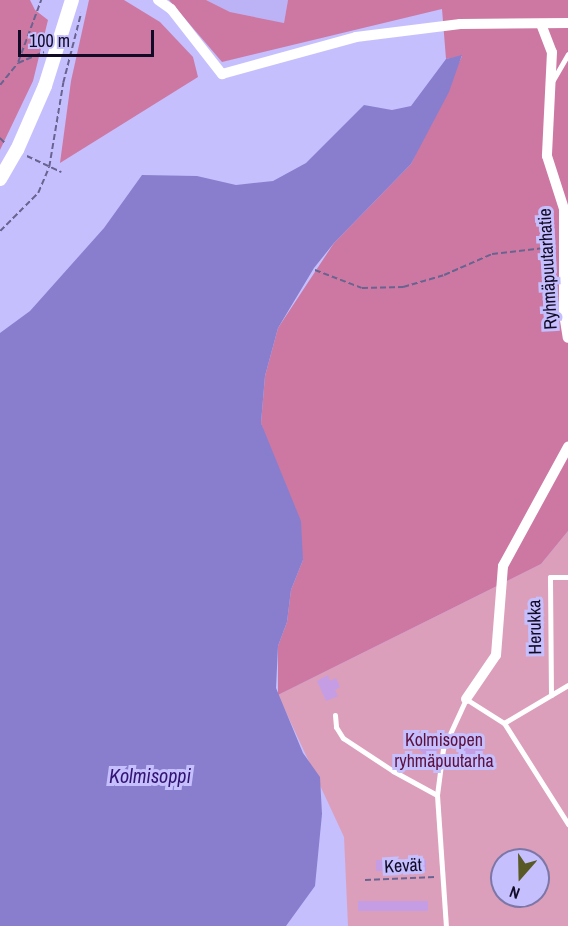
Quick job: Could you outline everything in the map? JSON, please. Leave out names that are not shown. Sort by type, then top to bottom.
[{"type":"main road","points":[[0,178],[17,150],[45,86],[58,46],[77,5]]},
{"type":"street","points":[[158,0],[171,9],[222,75],[356,37],[460,24],[568,23]]},
{"type":"street","name":"Ryhmäpuutarhatie","points":[[541,24],[552,52],[547,156],[564,209],[567,248],[564,314],[568,338]]},
{"type":"street","points":[[466,699],[496,656],[503,566],[568,447]]},
{"type":"lane","points":[[552,81],[568,54]]},
{"type":"lane","name":"Herukka","points":[[551,695],[549,577],[568,577]]},
{"type":"lane","points":[[504,723],[568,685]]},
{"type":"lane","points":[[446,926],[437,795],[443,749],[466,699],[504,723],[568,824]]},
{"type":"lane","points":[[335,715],[336,726],[344,738],[393,771],[437,795]]},
{"type":"path","points":[[0,85],[18,63],[41,0]]},
{"type":"path","points":[[0,231],[38,193],[49,167],[77,5]]},
{"type":"path","points":[[18,63],[58,46]]},
{"type":"path","points":[[0,138],[7,145]]},
{"type":"path","points":[[26,155],[62,172]]},
{"type":"path","points":[[315,270],[362,288],[403,287],[444,275],[492,254],[541,247],[567,248]]},
{"type":"path","name":"Kevät","points":[[366,880],[442,877]]},
{"type":"shaded area","points":[[0,0],[30,0],[35,10],[48,20],[33,81],[0,150]]},
{"type":"shaded area","points":[[89,0],[124,0],[160,22],[193,57],[198,77],[60,163],[71,81]]},
{"type":"shaded area","points":[[169,0],[206,0],[230,12],[284,23],[288,0],[568,0],[568,531],[541,564],[278,695],[278,646],[287,622],[291,590],[303,560],[261,423],[265,376],[278,328],[334,243],[411,164],[462,56],[446,59],[442,9],[222,62]]},
{"type":"shaded area","points":[[206,0],[288,0],[284,23],[230,12]]},
{"type":"green space","name":"Kolmisopen ryhmäpuutarha","points":[[568,531],[568,926],[348,926],[344,837],[278,695],[541,564]]},
{"type":"water","name":"Kolmisoppi","points":[[462,55],[449,92],[411,164],[334,243],[314,268],[278,328],[265,376],[261,423],[301,521],[303,560],[291,590],[287,622],[278,646],[276,688],[303,753],[320,777],[322,814],[315,886],[286,926],[0,926],[0,333],[30,311],[104,228],[142,175],[197,176],[236,185],[273,181],[306,163],[364,105],[392,110],[411,106],[446,59]]},
{"type":"building","points":[[328,675],[330,681],[336,678],[340,687],[335,690],[338,696],[326,701],[317,681]]},
{"type":"building","points":[[472,737],[485,748],[471,765],[466,761],[460,768],[451,761]]},
{"type":"building","points":[[426,740],[438,750],[431,759],[418,749]]},
{"type":"building","points":[[376,860],[426,860],[426,871],[376,871]]},
{"type":"building","points":[[358,901],[428,901],[428,911],[358,911]]}]
